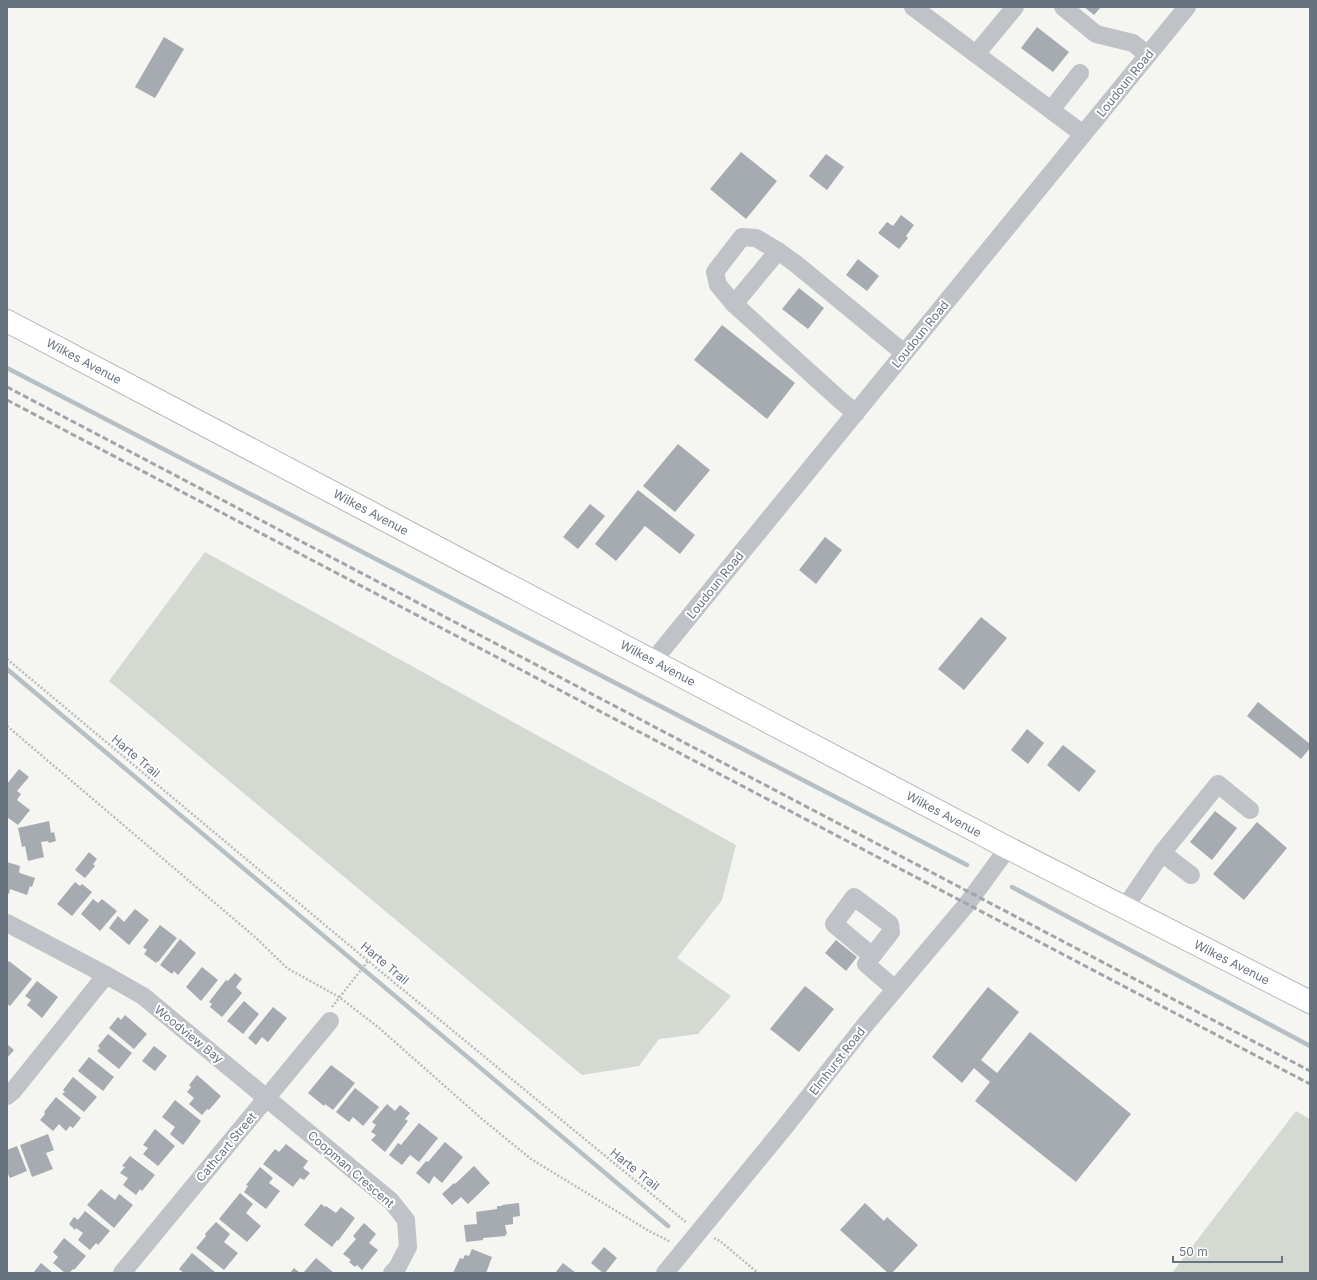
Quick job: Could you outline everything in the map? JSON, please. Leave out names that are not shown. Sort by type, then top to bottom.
[{"type":"main road","name":"Wilkes Avenue","points":[[7,320],[1008,848],[1310,1002]]},
{"type":"street","points":[[913,7],[1083,134]]},
{"type":"street","points":[[976,54],[1015,7]]},
{"type":"street","points":[[1063,7],[1096,34],[1133,43],[1148,55]]},
{"type":"street","name":"Loudoun Road","points":[[653,661],[1187,7]]},
{"type":"street","points":[[1051,110],[1080,74]]},
{"type":"street","points":[[856,413],[734,304],[718,285],[714,272],[742,237],[756,238],[778,251],[796,264],[904,353]]},
{"type":"street","points":[[734,304],[778,251]]},
{"type":"street","points":[[1124,907],[1162,853],[1218,784],[1250,810]]},
{"type":"street","name":"Elmhurst Road","points":[[671,1271],[684,1249],[784,1128],[865,1025],[967,904],[1008,848]]},
{"type":"street","points":[[1162,853],[1191,875]]},
{"type":"street","name":"Woodview Bay","points":[[7,923],[143,996],[267,1098]]},
{"type":"street","points":[[872,956],[866,964],[896,989]]},
{"type":"street","points":[[7,1096],[18,1085],[106,975]]},
{"type":"street","name":"Cathcart Street","points":[[122,1273],[330,1021]]},
{"type":"street","name":"Coopman Crescent","points":[[267,1098],[391,1200],[406,1220],[408,1246],[397,1268],[392,1273]]},
{"type":"path","name":"Harte Trail","points":[[7,659],[368,961],[682,1220],[720,1241],[758,1273]]},
{"type":"path","points":[[7,726],[255,937],[287,968],[339,997],[378,1027],[482,1119],[531,1159],[642,1227],[684,1249]]},
{"type":"path","points":[[330,1021],[325,1015],[368,961]]},
{"type":"shaded area","points":[[205,552],[736,845],[722,900],[677,958],[731,996],[698,1034],[659,1039],[639,1066],[582,1075],[109,681]]},
{"type":"shaded area","points":[[1296,1111],[1310,1119],[1310,1273],[1172,1273]]},
{"type":"building","points":[[1084,7],[1101,7],[1094,15]]},
{"type":"building","points":[[1037,27],[1069,52],[1053,72],[1021,48]]},
{"type":"building","points":[[164,37],[184,49],[155,98],[135,87]]},
{"type":"building","points":[[741,152],[777,181],[746,219],[710,189]]},
{"type":"building","points":[[826,154],[844,167],[827,190],[809,176]]},
{"type":"building","points":[[901,215],[914,225],[906,236],[908,238],[899,249],[878,233],[887,222],[893,226]]},
{"type":"building","points":[[858,259],[879,276],[867,291],[846,275]]},
{"type":"building","points":[[799,288],[824,308],[808,329],[782,309]]},
{"type":"building","points":[[722,325],[795,383],[767,419],[694,360]]},
{"type":"building","points":[[678,444],[710,470],[675,512],[643,486]]},
{"type":"building","points":[[638,490],[695,535],[680,554],[645,526],[616,561],[595,544]]},
{"type":"building","points":[[590,504],[605,516],[578,549],[563,537]]},
{"type":"building","points":[[825,537],[842,550],[816,584],[799,570]]},
{"type":"building","points":[[981,617],[1007,638],[964,690],[938,669]]},
{"type":"building","points":[[1258,702],[1310,744],[1310,748],[1301,759],[1247,716]]},
{"type":"building","points":[[1027,729],[1044,743],[1028,764],[1011,750]]},
{"type":"building","points":[[1063,745],[1096,771],[1079,792],[1047,765]]},
{"type":"building","points":[[19,769],[29,777],[17,791],[21,794],[17,800],[30,810],[18,825],[7,817],[7,784]]},
{"type":"building","points":[[1215,811],[1237,828],[1212,860],[1190,842]]},
{"type":"building","points":[[49,821],[51,833],[54,832],[56,841],[49,843],[48,841],[41,842],[44,857],[28,861],[25,846],[22,847],[18,828]]},
{"type":"building","points":[[1257,822],[1287,848],[1244,900],[1213,874]]},
{"type":"building","points":[[89,852],[97,859],[93,864],[95,866],[85,878],[75,870]]},
{"type":"building","points":[[7,862],[20,866],[20,873],[35,878],[27,895],[10,889],[9,894],[7,893]]},
{"type":"building","points":[[75,882],[80,886],[82,884],[92,892],[72,916],[57,904]]},
{"type":"building","points":[[93,899],[98,903],[102,899],[117,911],[100,931],[81,914]]},
{"type":"building","points":[[135,909],[149,920],[129,945],[109,928],[118,916],[124,922]]},
{"type":"building","points":[[160,925],[177,938],[156,963],[144,954],[147,950],[143,947]]},
{"type":"building","points":[[180,939],[196,953],[178,975],[174,971],[172,974],[160,965]]},
{"type":"building","points":[[836,940],[857,957],[846,971],[825,953]]},
{"type":"building","points":[[9,961],[32,979],[10,1006],[7,1004],[7,963]]},
{"type":"building","points":[[202,967],[218,980],[201,1001],[186,987]]},
{"type":"building","points":[[235,973],[242,979],[236,987],[242,993],[222,1017],[210,1007],[212,1004],[209,1002],[226,980],[228,981]]},
{"type":"building","points":[[37,981],[58,997],[42,1018],[27,1005],[31,1000],[25,996]]},
{"type":"building","points":[[805,986],[834,1009],[799,1052],[770,1029]]},
{"type":"building","points":[[988,987],[1019,1012],[981,1060],[997,1073],[1030,1032],[1131,1114],[1076,1182],[975,1101],[990,1082],[974,1068],[962,1083],[932,1057]]},
{"type":"building","points":[[244,1001],[259,1014],[243,1034],[227,1021]]},
{"type":"building","points":[[273,1007],[287,1018],[268,1042],[262,1037],[256,1045],[248,1038]]},
{"type":"building","points":[[125,1015],[147,1034],[134,1049],[109,1028],[118,1017],[121,1020]]},
{"type":"building","points":[[108,1034],[132,1053],[119,1069],[97,1051],[100,1048],[98,1046]]},
{"type":"building","points":[[7,1044],[14,1050],[7,1058]]},
{"type":"building","points":[[154,1046],[167,1056],[155,1071],[142,1061]]},
{"type":"building","points":[[89,1057],[114,1077],[103,1091],[78,1071]]},
{"type":"building","points":[[331,1065],[355,1083],[333,1110],[325,1104],[324,1106],[308,1093]]},
{"type":"building","points":[[197,1075],[221,1096],[209,1110],[207,1109],[202,1115],[189,1104],[194,1098],[187,1092],[191,1087],[189,1085]]},
{"type":"building","points":[[73,1077],[97,1097],[84,1112],[62,1094],[65,1092],[63,1090]]},
{"type":"building","points":[[355,1088],[379,1107],[363,1126],[353,1117],[349,1122],[336,1112]]},
{"type":"building","points":[[56,1097],[81,1118],[73,1128],[70,1126],[66,1131],[59,1124],[53,1131],[40,1120],[45,1114],[44,1112]]},
{"type":"building","points":[[175,1100],[201,1121],[183,1145],[170,1134],[175,1127],[162,1117]]},
{"type":"building","points":[[387,1104],[395,1111],[400,1105],[410,1113],[405,1119],[408,1121],[385,1152],[371,1140],[376,1135],[371,1132],[376,1125],[372,1122]]},
{"type":"building","points":[[419,1123],[438,1138],[419,1162],[410,1155],[402,1165],[389,1155],[398,1143],[401,1145]]},
{"type":"building","points":[[155,1129],[175,1146],[158,1166],[143,1154],[148,1148],[143,1145]]},
{"type":"building","points":[[48,1134],[54,1150],[46,1153],[53,1169],[32,1177],[20,1145]]},
{"type":"building","points":[[445,1142],[463,1157],[442,1183],[434,1176],[429,1184],[416,1173],[426,1161],[428,1162]]},
{"type":"building","points":[[286,1144],[308,1161],[303,1168],[310,1173],[304,1180],[300,1178],[293,1187],[263,1164],[275,1149],[279,1152]]},
{"type":"building","points":[[17,1146],[27,1171],[10,1178],[7,1172],[7,1150]]},
{"type":"building","points":[[130,1156],[155,1175],[142,1191],[140,1189],[136,1195],[123,1185],[128,1178],[120,1173],[125,1167],[122,1166]]},
{"type":"building","points":[[474,1166],[490,1183],[468,1204],[461,1197],[452,1205],[442,1194]]},
{"type":"building","points":[[260,1167],[273,1178],[269,1183],[280,1191],[266,1209],[244,1192],[248,1186],[246,1185]]},
{"type":"building","points":[[101,1189],[115,1200],[119,1194],[133,1205],[114,1228],[87,1205]]},
{"type":"building","points":[[240,1193],[253,1204],[246,1213],[261,1226],[247,1242],[219,1219]]},
{"type":"building","points":[[519,1203],[520,1216],[513,1217],[513,1224],[505,1225],[506,1236],[483,1238],[483,1240],[466,1242],[464,1225],[477,1224],[476,1212],[497,1209],[497,1206]]},
{"type":"building","points":[[865,1203],[884,1221],[887,1217],[918,1245],[892,1273],[888,1273],[840,1230]]},
{"type":"building","points":[[321,1204],[336,1213],[341,1207],[355,1218],[332,1247],[304,1225]]},
{"type":"building","points":[[85,1211],[110,1231],[98,1245],[96,1243],[90,1250],[78,1240],[83,1233],[76,1228],[75,1230],[69,1224],[74,1217],[78,1220]]},
{"type":"building","points":[[216,1222],[230,1234],[224,1242],[238,1253],[224,1270],[196,1248],[206,1236],[205,1234]]},
{"type":"building","points":[[364,1223],[376,1234],[369,1243],[378,1250],[362,1270],[357,1265],[355,1267],[349,1262],[351,1260],[343,1254],[356,1239],[353,1236]]},
{"type":"building","points":[[64,1238],[86,1256],[74,1270],[73,1269],[69,1273],[65,1273],[53,1263],[58,1257],[53,1252]]},
{"type":"building","points":[[604,1247],[617,1258],[605,1273],[603,1273],[591,1263]]},
{"type":"building","points":[[472,1249],[492,1257],[486,1273],[453,1273],[460,1258],[463,1259],[465,1255],[469,1256]]},
{"type":"building","points":[[192,1253],[216,1273],[184,1273],[179,1269]]},
{"type":"building","points":[[316,1258],[334,1273],[303,1273]]},
{"type":"building","points":[[41,1263],[53,1273],[33,1273]]},
{"type":"building","points":[[563,1263],[576,1273],[555,1273]]},
{"type":"building","points":[[294,1268],[300,1273],[290,1273]]},
{"type":"waterway","points":[[7,368],[967,865]]},
{"type":"waterway","points":[[7,669],[668,1226]]},
{"type":"waterway","points":[[1012,887],[1310,1046]]},
{"type":"railway","points":[[7,387],[1310,1071]]},
{"type":"railway","points":[[7,400],[1310,1084]]}]
